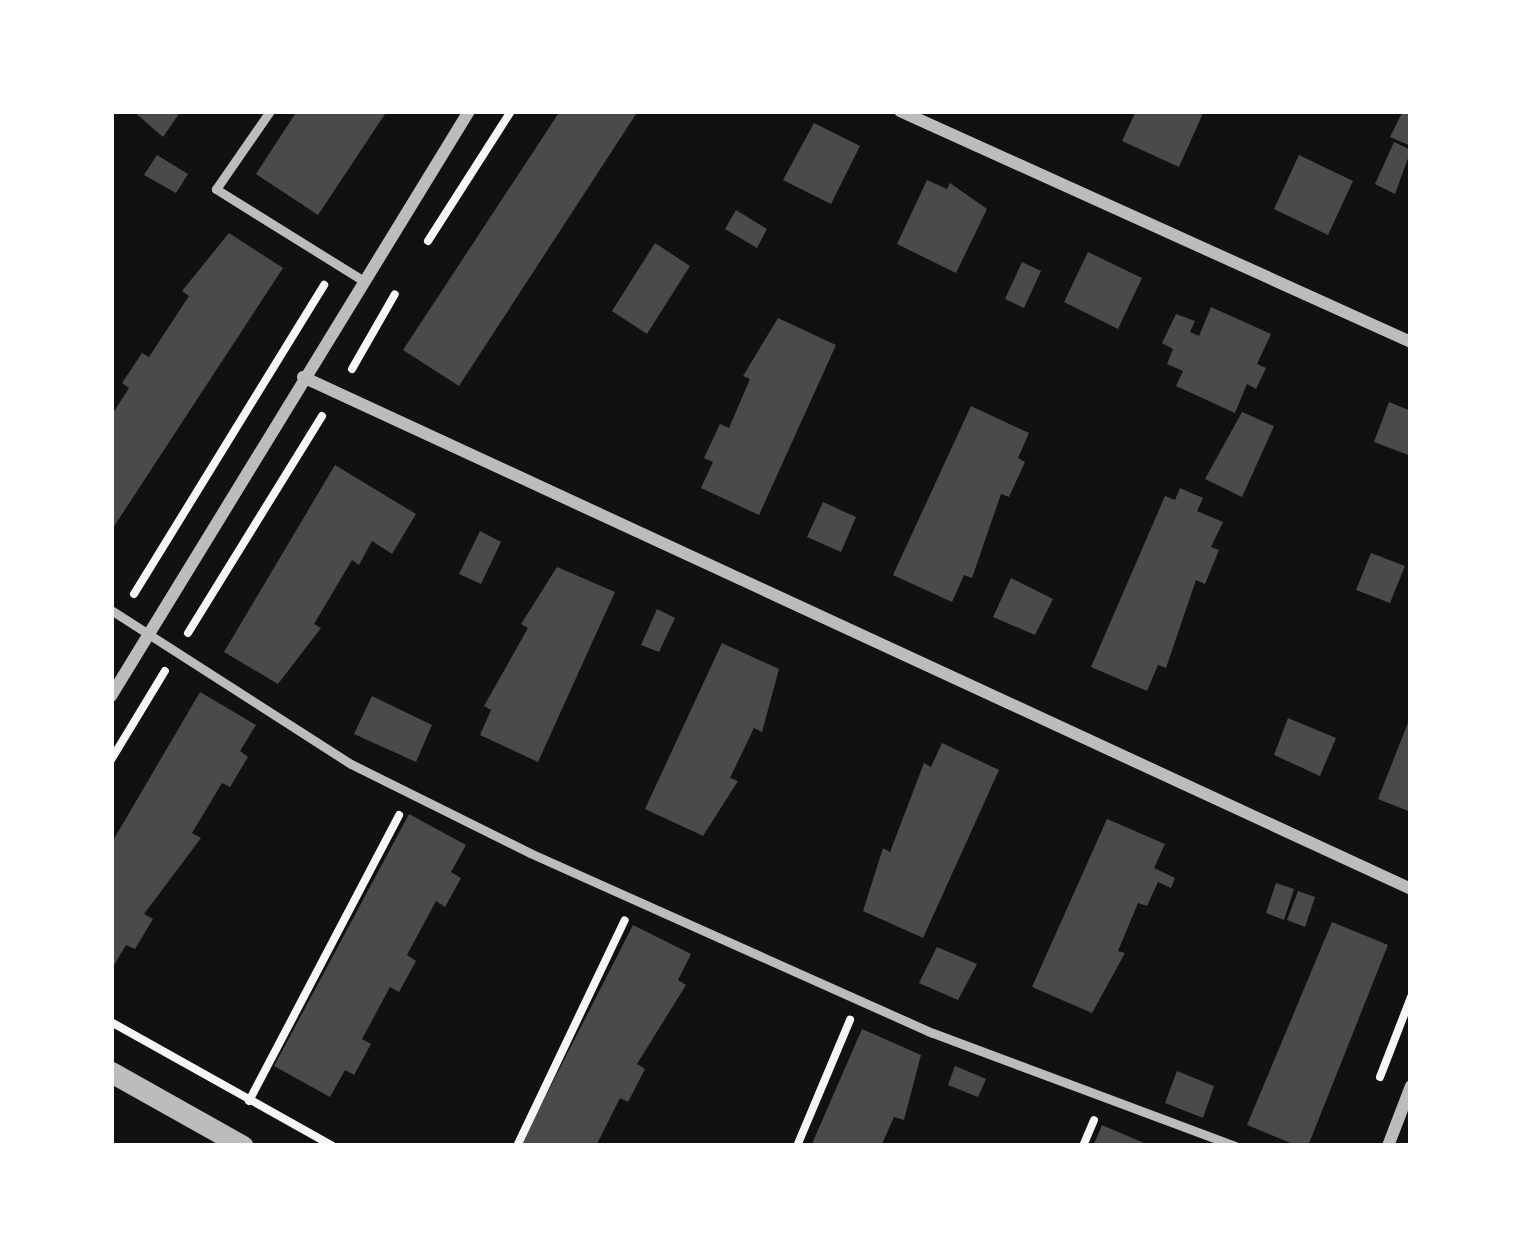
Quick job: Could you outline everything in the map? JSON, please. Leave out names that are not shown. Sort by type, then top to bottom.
[{"type":"street","points":[[111,696],[362,280],[470,111]]},
{"type":"street","points":[[900,111],[1411,342]]},
{"type":"street","points":[[303,377],[1411,889]]},
{"type":"street","points":[[111,1072],[243,1146]]},
{"type":"street","points":[[1388,1146],[1411,1086]]},
{"type":"lane","points":[[271,111],[216,189],[362,280]]},
{"type":"lane","points":[[111,610],[288,728],[410,794],[634,901],[858,1001],[1152,1120],[1236,1146]]},
{"type":"path","points":[[416,259],[512,111]]},
{"type":"path","points":[[111,760],[406,275]]},
{"type":"path","points":[[351,368],[371,377]]},
{"type":"path","points":[[249,1101],[410,794]]},
{"type":"path","points":[[518,1146],[634,901]]},
{"type":"path","points":[[797,1146],[858,1001]]},
{"type":"path","points":[[111,1022],[333,1146]]},
{"type":"building","points":[[133,111],[181,111],[163,137]]},
{"type":"building","points":[[297,111],[387,111],[318,215],[256,174]]},
{"type":"building","points":[[560,111],[638,111],[459,386],[403,350]]},
{"type":"building","points":[[1136,111],[1204,111],[1179,167],[1122,141]]},
{"type":"building","points":[[1403,111],[1411,111],[1411,146],[1390,137]]},
{"type":"building","points":[[814,123],[860,146],[831,204],[783,180]]},
{"type":"building","points":[[1394,142],[1411,150],[1395,194],[1375,184]]},
{"type":"building","points":[[157,155],[188,174],[176,193],[144,175]]},
{"type":"building","points":[[1299,155],[1353,181],[1328,235],[1274,209]]},
{"type":"building","points":[[927,180],[947,189],[950,183],[987,209],[956,273],[897,244]]},
{"type":"building","points":[[736,210],[767,229],[757,248],[725,229]]},
{"type":"building","points":[[229,233],[283,268],[111,531],[111,416],[129,388],[122,383],[142,353],[149,357],[189,296],[182,291]]},
{"type":"building","points":[[655,243],[690,266],[647,334],[612,311]]},
{"type":"building","points":[[1088,252],[1142,278],[1118,329],[1064,302]]},
{"type":"building","points":[[1022,262],[1041,271],[1024,308],[1005,299]]},
{"type":"building","points":[[1211,307],[1271,334],[1257,364],[1266,368],[1256,389],[1247,384],[1235,413],[1176,386],[1183,371],[1167,364],[1173,349],[1162,343],[1176,314],[1195,321],[1190,332],[1199,336]]},
{"type":"building","points":[[778,318],[836,345],[759,515],[701,488],[713,462],[704,458],[720,424],[729,428],[750,379],[743,376]]},
{"type":"building","points":[[1389,402],[1411,411],[1411,456],[1374,442]]},
{"type":"building","points":[[971,406],[1029,433],[1018,458],[1025,462],[1009,497],[1001,494],[972,578],[964,575],[952,602],[893,575]]},
{"type":"building","points":[[1242,412],[1274,426],[1242,497],[1205,479]]},
{"type":"building","points":[[335,465],[416,514],[392,554],[372,541],[359,565],[352,560],[314,624],[321,628],[278,684],[224,652]]},
{"type":"building","points":[[1180,488],[1203,498],[1197,511],[1223,522],[1211,547],[1219,550],[1205,584],[1196,580],[1166,668],[1158,665],[1147,691],[1091,667],[1165,496],[1175,500]]},
{"type":"building","points":[[823,502],[856,517],[841,552],[807,537]]},
{"type":"building","points":[[480,531],[501,542],[481,584],[459,574]]},
{"type":"building","points":[[1371,553],[1405,566],[1390,603],[1356,590]]},
{"type":"building","points":[[557,567],[615,592],[538,762],[480,735],[491,710],[484,706],[528,628],[521,624]]},
{"type":"building","points":[[1011,578],[1053,599],[1035,635],[993,617]]},
{"type":"building","points":[[657,609],[675,618],[659,652],[641,645]]},
{"type":"building","points":[[722,643],[779,669],[762,732],[754,728],[730,778],[738,781],[703,836],[645,809]]},
{"type":"building","points":[[200,692],[256,725],[240,751],[248,757],[230,787],[222,783],[192,833],[201,838],[144,914],[153,919],[135,949],[126,945],[111,970],[111,844]]},
{"type":"building","points":[[372,696],[432,725],[416,762],[354,734]]},
{"type":"building","points":[[1411,715],[1411,812],[1378,799]]},
{"type":"building","points":[[1288,718],[1336,738],[1320,776],[1274,755]]},
{"type":"building","points":[[942,743],[999,770],[923,938],[863,911],[883,848],[890,852],[924,763],[931,767]]},
{"type":"building","points":[[409,814],[466,845],[451,872],[461,878],[445,907],[436,901],[407,955],[416,961],[399,992],[390,987],[362,1039],[371,1044],[354,1075],[345,1070],[330,1097],[274,1066]]},
{"type":"building","points":[[1107,819],[1165,844],[1154,868],[1175,878],[1171,888],[1158,882],[1147,906],[1138,903],[1118,951],[1125,953],[1092,1013],[1032,987]]},
{"type":"building","points":[[1276,883],[1294,889],[1284,920],[1266,913]]},
{"type":"building","points":[[1298,891],[1315,897],[1305,927],[1287,920]]},
{"type":"building","points":[[1332,922],[1388,945],[1308,1146],[1298,1146],[1247,1125]]},
{"type":"building","points":[[633,925],[691,954],[678,980],[686,985],[637,1064],[645,1069],[628,1102],[620,1098],[596,1146],[520,1146]]},
{"type":"building","points":[[937,947],[977,964],[958,1000],[919,983]]},
{"type":"building","points":[[862,1029],[921,1055],[904,1120],[894,1117],[881,1146],[811,1146]]},
{"type":"building","points":[[955,1066],[986,1079],[978,1097],[948,1085]]},
{"type":"building","points":[[1177,1071],[1214,1086],[1203,1118],[1165,1103]]},
{"type":"building","points":[[1102,1125],[1151,1146],[1093,1146]]}]
